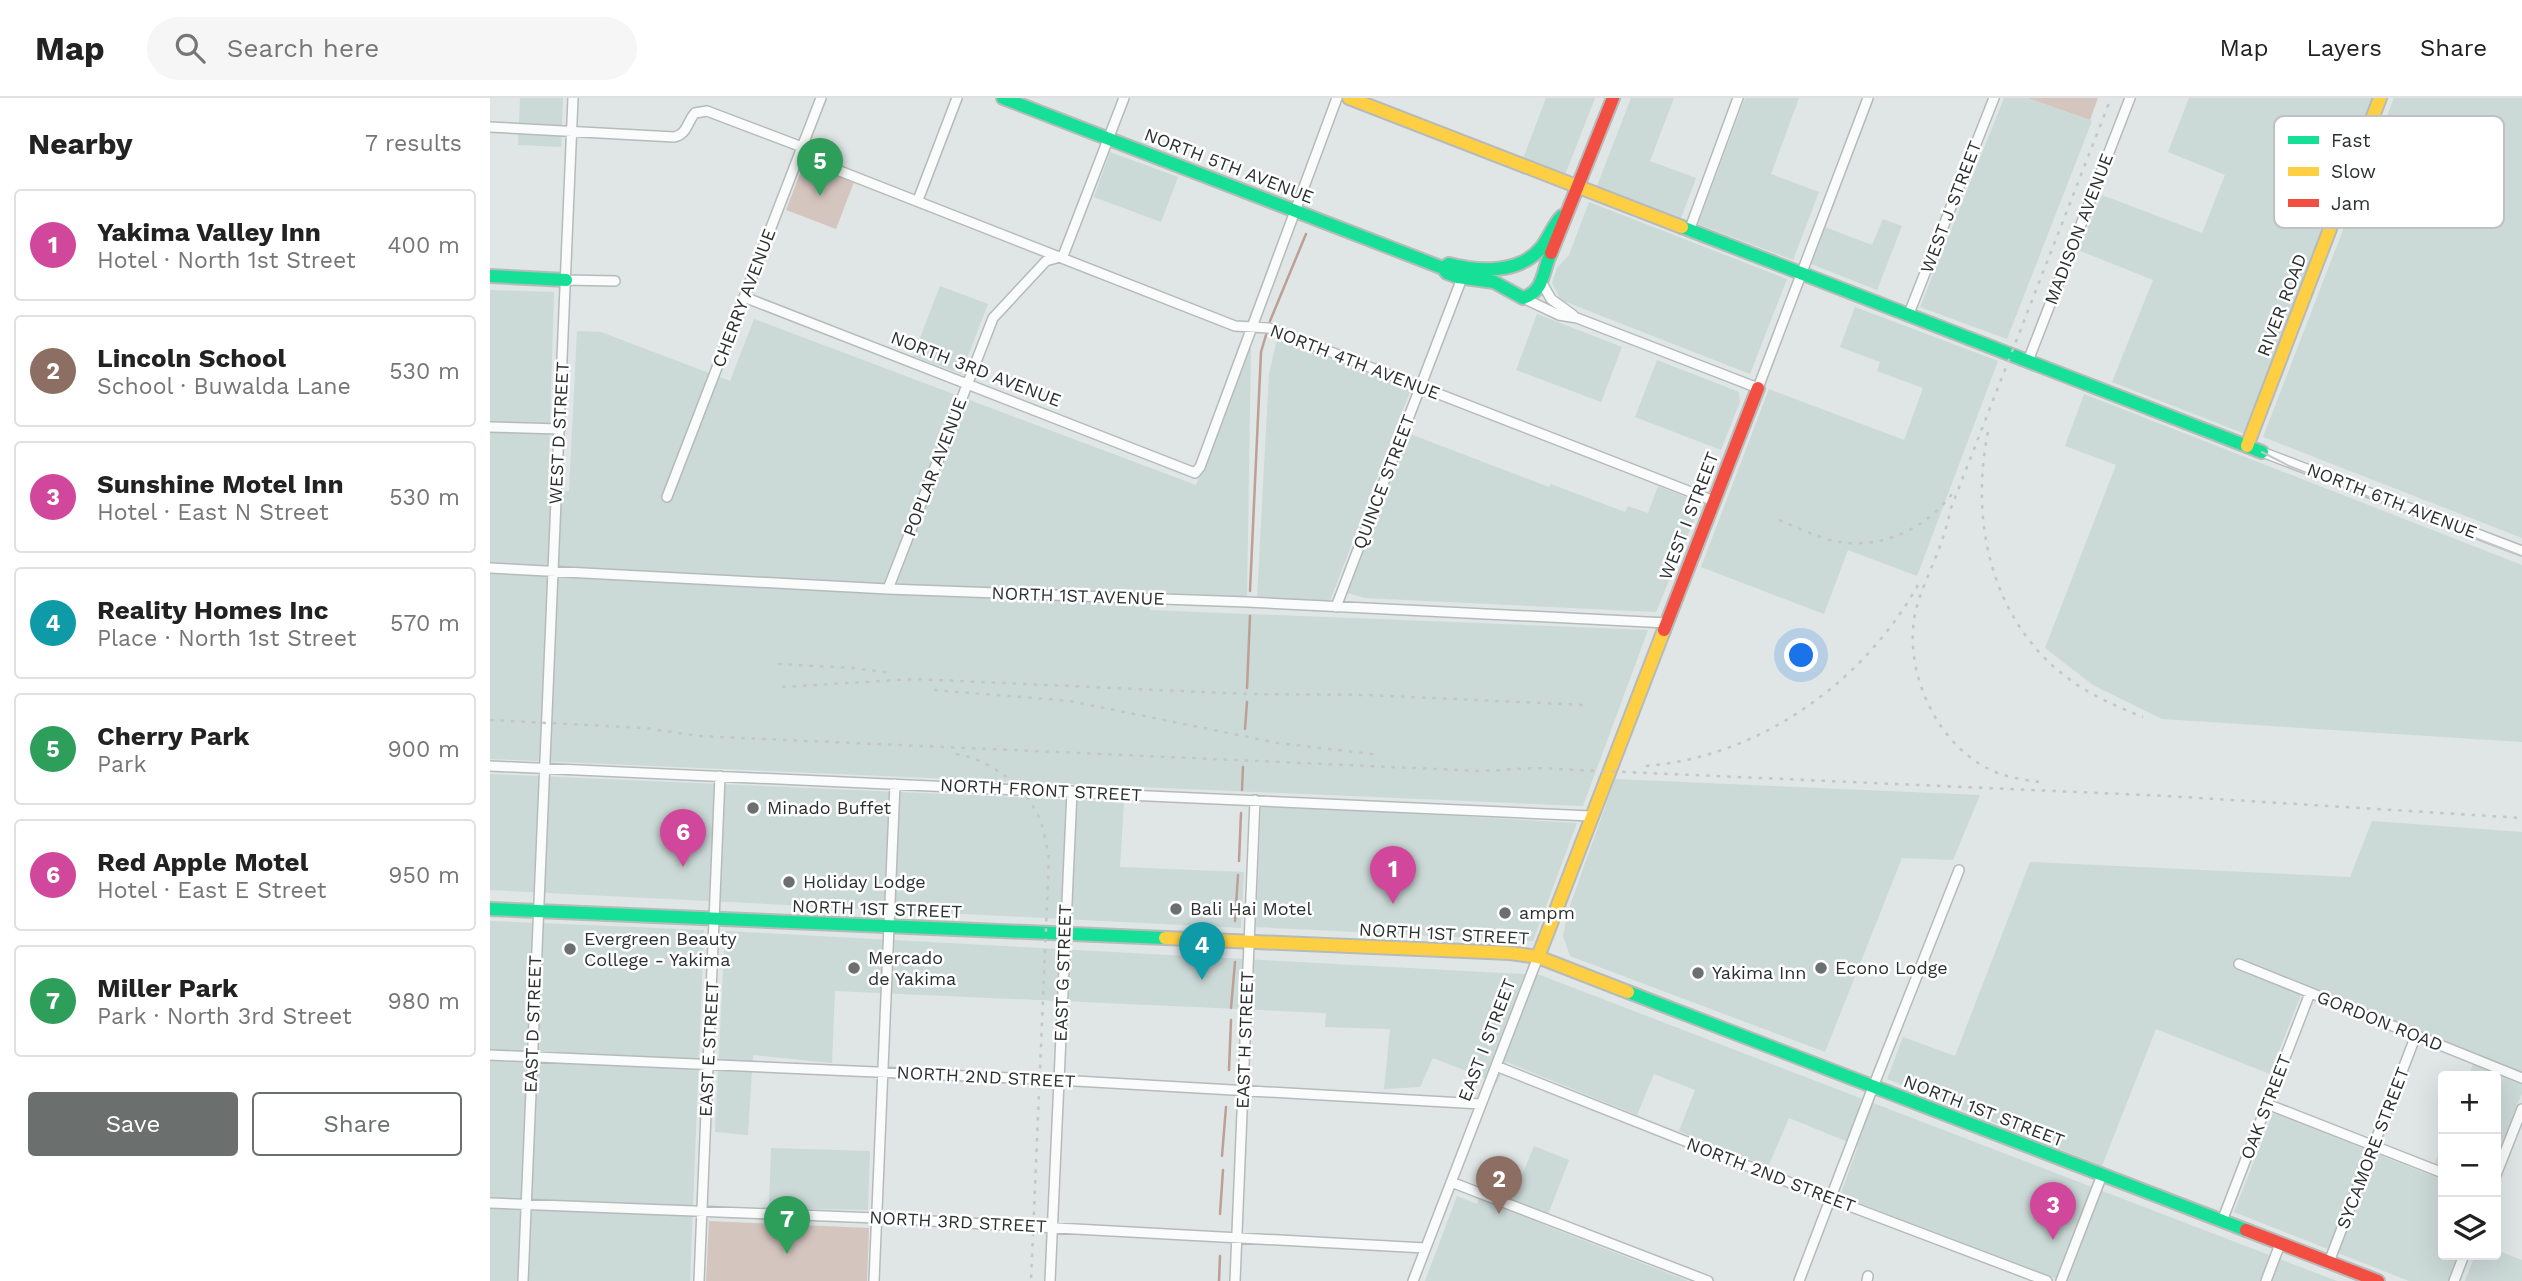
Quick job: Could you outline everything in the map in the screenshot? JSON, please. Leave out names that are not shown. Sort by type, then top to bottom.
[{"type":"main road","name":"NORTH 5TH AVENUE","points":[[1003,98],[1443,268],[1446,273],[1462,278],[1490,280],[1509,289]]},
{"type":"main road","points":[[1349,98],[1365,101],[1576,187],[2262,452]]},
{"type":"main road","points":[[1565,214],[1557,220],[1539,250],[1519,263],[1506,279],[1512,294],[1523,298],[1537,292],[1558,241],[1565,214],[1613,98]]},
{"type":"main road","name":"RIVER ROAD","points":[[2373,116],[2380,98]]},
{"type":"main road","name":"RIVER ROAD","points":[[2247,446],[2330,228]]},
{"type":"main road","name":"NORTH 5TH AVENUE","points":[[1443,268],[1449,264],[1472,270],[1491,270],[1519,263]]},
{"type":"main road","points":[[1519,263],[1535,265],[1542,279]]},
{"type":"main road","points":[[490,276],[566,280]]},
{"type":"main road","name":"WEST I STREET","points":[[1609,772],[1758,388]]},
{"type":"main road","name":"EAST I STREET","points":[[1538,957],[1609,772]]},
{"type":"main road","name":"NORTH 1ST STREET","points":[[490,909],[1510,953],[1538,957],[2378,1281]]},
{"type":"street","name":"WEST D STREET","points":[[543,768],[573,98]]},
{"type":"street","name":"CHERRY AVENUE","points":[[667,498],[821,98]]},
{"type":"street","points":[[918,200],[957,98]]},
{"type":"street","points":[[1063,257],[1124,98]]},
{"type":"street","points":[[1251,327],[1336,98]]},
{"type":"street","points":[[1689,231],[1738,98]]},
{"type":"street","name":"WEST I STREET","points":[[1758,388],[1868,98]]},
{"type":"street","name":"WEST J STREET","points":[[1908,316],[1994,98]]},
{"type":"street","name":"MADISON AVENUE","points":[[2028,361],[2130,98]]},
{"type":"street","name":"NORTH 4TH AVENUE","points":[[490,127],[674,137],[685,131],[695,113],[707,111],[918,200],[1236,326],[1269,328],[1714,500]]},
{"type":"street","name":"POPLAR AVENUE","points":[[888,589],[993,318],[1046,261],[1063,257]]},
{"type":"street","name":"QUINCE STREET","points":[[1336,607],[1462,278]]},
{"type":"street","points":[[1542,279],[1551,299],[1577,318]]},
{"type":"street","points":[[566,280],[615,281]]},
{"type":"street","name":"NORTH 3RD AVENUE","points":[[744,297],[1195,472],[1200,467],[1251,327]]},
{"type":"street","points":[[1523,298],[1559,315],[1577,318],[1758,388]]},
{"type":"street","points":[[490,427],[560,429]]},
{"type":"street","name":"NORTH 6TH AVENUE","points":[[2262,452],[2522,551]]},
{"type":"street","name":"NORTH 1ST AVENUE","points":[[490,568],[888,589],[1667,622]]},
{"type":"street","name":"NORTH FRONT STREET","points":[[490,765],[1591,816]]},
{"type":"street","name":"EAST D STREET","points":[[523,1281],[543,768]]},
{"type":"street","name":"EAST E STREET","points":[[699,1281],[720,776]]},
{"type":"street","points":[[874,1281],[895,784]]},
{"type":"street","name":"EAST G STREET","points":[[1050,1281],[1072,791]]},
{"type":"street","name":"EAST H STREET","points":[[1235,1281],[1255,800]]},
{"type":"street","points":[[1799,1281],[1959,870]]},
{"type":"street","name":"EAST I STREET","points":[[1413,1281],[1538,957]]},
{"type":"street","name":"GORDON ROAD","points":[[2239,964],[2522,1078]]},
{"type":"street","name":"OAK STREET","points":[[2222,1221],[2310,993]]},
{"type":"street","name":"SYCAMORE STREET","points":[[2329,1262],[2416,1035]]},
{"type":"street","name":"NORTH 2ND STREET","points":[[490,1055],[1058,1080],[1481,1104]]},
{"type":"street","name":"NORTH 2ND STREET","points":[[1496,1066],[1831,1199],[2047,1281]]},
{"type":"street","points":[[2267,1104],[2438,1171]]},
{"type":"street","points":[[2501,1162],[2522,1109]]},
{"type":"street","points":[[2061,1281],[2102,1174]]},
{"type":"street","points":[[1451,1182],[1708,1281]]},
{"type":"street","name":"NORTH 3RD STREET","points":[[490,1203],[876,1218],[1425,1248]]},
{"type":"street","points":[[2266,1281],[2280,1244]]},
{"type":"street","points":[[2454,1281],[2462,1260]]},
{"type":"shaded area","points":[[520,98],[563,98],[561,147],[518,145]]},
{"type":"shaded area","points":[[1546,98],[1595,98],[1565,175],[1523,159]]},
{"type":"shaded area","points":[[1631,98],[1674,98],[1650,161],[1696,178],[1681,218],[1597,186]]},
{"type":"shaded area","points":[[1745,98],[1799,98],[1771,174],[1819,192],[1793,260],[1698,224]]},
{"type":"shaded area","points":[[2004,98],[2028,98],[2092,121],[2007,339],[1920,307]]},
{"type":"shaded area","points":[[2028,98],[2098,98],[2090,120]]},
{"type":"shaded area","points":[[2189,98],[2375,98],[2368,116],[2274,116],[2274,228],[2326,228],[2248,435],[2112,382],[2153,280],[2078,250],[2102,195],[2202,233],[2225,175],[2168,152]]},
{"type":"shaded area","points":[[2394,98],[2522,98],[2522,538],[2263,437],[2344,228],[2504,228],[2504,116],[2387,116]]},
{"type":"shaded area","points":[[1110,152],[1178,177],[1161,222],[1094,197]]},
{"type":"shaded area","points":[[804,163],[854,182],[836,229],[786,210]]},
{"type":"shaded area","points":[[1589,202],[1787,279],[1750,374],[1561,300],[1552,283],[1557,268],[1569,255]]},
{"type":"shaded area","points":[[1883,219],[1902,226],[1877,290],[1811,264],[1825,227],[1872,245]]},
{"type":"shaded area","points":[[940,286],[988,304],[961,374],[913,356]]},
{"type":"shaded area","points":[[490,290],[554,292],[548,490],[569,491],[577,331],[601,332],[730,381],[754,319],[1196,485],[1251,345],[1247,597],[1156,593],[1149,610],[1648,630],[1583,806],[490,759]]},
{"type":"shaded area","points":[[1855,307],[1998,361],[1917,576],[1848,550],[1824,614],[1701,567],[1769,389],[1904,440],[1923,388],[1877,371],[1880,362],[1840,347]]},
{"type":"shaded area","points":[[1537,314],[1622,347],[1601,402],[1516,370]]},
{"type":"shaded area","points":[[1277,339],[1411,389],[1330,601],[1257,598],[1269,374]]},
{"type":"shaded area","points":[[1657,360],[1739,392],[1740,402],[1721,450],[1635,417]]},
{"type":"shaded area","points":[[2084,394],[2522,565],[2522,742],[2162,719],[2093,685],[2045,648],[2116,465],[2065,446]]},
{"type":"shaded area","points":[[1410,434],[1549,487],[1551,484],[1625,512],[1628,506],[1648,513],[1658,486],[1701,503],[1656,612],[1365,598],[1347,593]]},
{"type":"shaded area","points":[[490,774],[1124,802],[1120,867],[1244,872],[1241,928],[490,890]]},
{"type":"shaded area","points":[[1615,779],[1980,795],[1953,860],[1902,858],[1825,1052],[1570,956],[1563,936],[1568,911]]},
{"type":"shaded area","points":[[1261,805],[1577,823],[1533,941],[1256,927]]},
{"type":"shaded area","points":[[2372,821],[2522,832],[2522,1074],[2304,987],[2270,1074],[2156,1029],[2102,1166],[1887,1079],[1903,1037],[1955,1056],[2030,862],[2350,877]]},
{"type":"shaded area","points":[[490,921],[704,930],[690,1281],[490,1281]]},
{"type":"shaded area","points":[[725,931],[1540,975],[2337,1281],[2062,1281],[1840,1196],[1858,1146],[1789,1118],[1768,1167],[1679,1131],[1695,1090],[1654,1074],[1637,1115],[1506,1062],[1497,1083],[1433,1058],[1420,1087],[1384,1089],[1390,1029],[1325,1027],[1326,1013],[835,991],[832,1063],[753,1055],[748,1135],[715,1132]]},
{"type":"shaded area","points":[[2473,1064],[2492,1071],[2471,1071]]},
{"type":"shaded area","points":[[2501,1074],[2522,1082],[2522,1093],[2501,1147]]},
{"type":"shaded area","points":[[2273,1113],[2430,1175],[2438,1155],[2438,1260],[2457,1260],[2448,1281],[2409,1281],[2234,1212]]},
{"type":"shaded area","points":[[1534,1146],[1569,1160],[1544,1225],[1688,1281],[1425,1281],[1457,1196],[1477,1204],[1486,1179],[1516,1190]]},
{"type":"shaded area","points":[[771,1148],[870,1151],[868,1210],[769,1208]]},
{"type":"shaded area","points":[[709,1221],[869,1228],[867,1281],[706,1281]]},
{"type":"shaded area","points":[[2501,1252],[2522,1260],[2522,1281],[2465,1281],[2473,1260],[2501,1260]]},
{"type":"waterway","points":[[1270,321],[1306,234]]},
{"type":"waterway","points":[[1250,591],[1261,352],[1266,335]]},
{"type":"waterway","points":[[1247,688],[1250,616]]},
{"type":"waterway","points":[[1245,729],[1247,702]]},
{"type":"waterway","points":[[1242,790],[1243,767]]},
{"type":"waterway","points":[[1239,861],[1241,813]]},
{"type":"waterway","points":[[1235,921],[1238,875]]},
{"type":"waterway","points":[[1231,1008],[1235,962]]},
{"type":"waterway","points":[[1229,1070],[1231,1020]]},
{"type":"waterway","points":[[1222,1156],[1226,1107]]},
{"type":"waterway","points":[[1220,1214],[1223,1170]]},
{"type":"waterway","points":[[1219,1281],[1220,1256]]},
{"type":"tram line","points":[[2262,452],[2289,466],[2522,556]]},
{"type":"railway","points":[[2039,782],[2003,775],[1977,762],[1958,747],[1943,729],[1920,684],[1913,637],[1915,614],[1951,508],[2111,98]]},
{"type":"railway","points":[[1988,432],[1982,503],[1994,572],[2007,604],[2025,634],[2048,661],[2084,689],[2143,717]]},
{"type":"railway","points":[[1779,520],[1830,540],[1865,543],[1900,535],[1915,527],[1930,517],[1954,491]]},
{"type":"railway","points":[[1646,766],[1688,760],[1728,748],[1767,731],[1804,709],[1838,683],[1868,653],[1895,621],[1918,585]]},
{"type":"railway","points":[[778,664],[893,673]]},
{"type":"railway","points":[[782,687],[914,679],[1583,705]]},
{"type":"railway","points":[[934,690],[1070,701],[1278,743],[1380,755]]},
{"type":"railway","points":[[490,720],[645,728],[698,736],[1481,771],[1535,768],[2167,796],[2522,818]]},
{"type":"railway","points":[[956,754],[992,767],[1023,793],[1040,820],[1049,858],[1031,1281]]},
{"type":"traffic: fast","points":[[1003,98],[1443,268],[1447,273],[1494,282],[1523,298],[1535,291],[1539,285],[1551,253]]},
{"type":"traffic: fast","points":[[1443,268],[1449,264],[1473,269],[1498,269],[1522,263],[1541,248],[1562,216]]},
{"type":"traffic: fast","points":[[1682,227],[2262,452]]},
{"type":"traffic: fast","points":[[490,276],[566,280]]},
{"type":"traffic: fast","points":[[490,909],[1165,938]]},
{"type":"traffic: fast","points":[[1628,992],[2246,1230]]},
{"type":"traffic: slow","points":[[1349,98],[1682,227]]},
{"type":"traffic: slow","points":[[2373,116],[2380,98]]},
{"type":"traffic: slow","points":[[2247,446],[2330,228]]},
{"type":"traffic: slow","points":[[1538,957],[1664,630]]},
{"type":"traffic: slow","points":[[1165,938],[1510,953],[1538,957],[1628,992]]},
{"type":"traffic: jam","points":[[1551,253],[1613,98]]},
{"type":"traffic: jam","points":[[1664,630],[1758,388]]},
{"type":"traffic: jam","points":[[2246,1230],[2378,1281]]},
{"type":"place","name":"Cherry Park","points":[[820,196]]},
{"type":"place","name":"Minado Buffet","points":[[753,808]]},
{"type":"place","name":"Red Apple Motel","points":[[683,867]]},
{"type":"place","name":"Holiday Lodge","points":[[789,882]]},
{"type":"place","name":"Yakima Valley Inn","points":[[1393,904]]},
{"type":"place","name":"Bali Hai Motel","points":[[1176,909]]},
{"type":"place","name":"ampm","points":[[1505,913]]},
{"type":"place","name":"Evergreen Beauty College - Yakima","points":[[570,949]]},
{"type":"place","name":"Mercado de Yakima","points":[[854,968]]},
{"type":"place","name":"Econo Lodge","points":[[1821,968]]},
{"type":"place","name":"Yakima Inn","points":[[1698,973]]},
{"type":"place","name":"Reality Homes Inc","points":[[1202,980]]},
{"type":"place","name":"Lincoln School","points":[[1499,1214]]},
{"type":"place","name":"Sunshine Motel Inn","points":[[2053,1240]]},
{"type":"place","name":"Miller Park","points":[[787,1254]]}]
